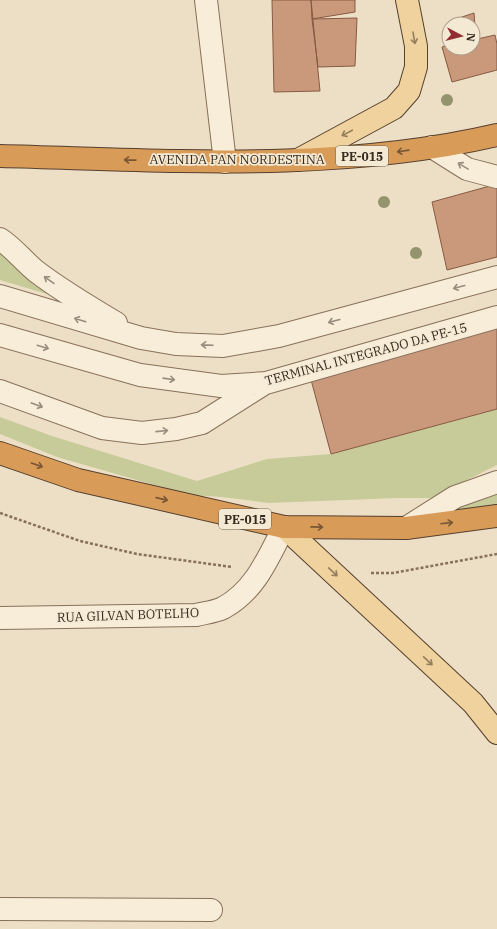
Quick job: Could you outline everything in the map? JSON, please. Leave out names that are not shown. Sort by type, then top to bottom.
[{"type":"highway","name":"AVENIDA PAN NORDESTINA","points":[[0,156],[225,162],[354,158],[432,147],[497,135]]},
{"type":"highway","name":"PE-015","points":[[0,453],[78,480],[284,526],[406,528],[497,516]]},
{"type":"main road","points":[[298,160],[394,108],[409,91],[416,67],[416,46],[408,0]]},
{"type":"main road","points":[[284,526],[473,703],[497,733]]},
{"type":"street","points":[[206,0],[225,162]]},
{"type":"street","points":[[432,147],[467,169],[497,177]]},
{"type":"street","points":[[0,239],[13,247],[43,276],[75,298],[141,338]]},
{"type":"street","points":[[0,296],[141,338],[176,344],[223,346],[279,336],[497,277]]},
{"type":"street","name":"TERMINAL INTEGRADO DA PE-15","points":[[0,335],[140,376],[221,386],[266,383],[497,317]]},
{"type":"street","points":[[0,391],[102,428],[142,433],[176,429],[202,423],[266,383]]},
{"type":"street","points":[[406,528],[455,497],[497,482]]},
{"type":"street","name":"RUA GILVAN BOTELHO","points":[[0,618],[196,615],[222,609],[244,594],[258,577],[284,526]]},
{"type":"street","points":[[0,909],[212,910]]},
{"type":"green space","points":[[0,242],[57,297],[0,280]]},
{"type":"green space","points":[[497,409],[497,465],[431,498],[269,503],[222,497],[189,495],[57,457],[0,434],[0,417],[52,436],[197,481],[267,459],[331,454]]},
{"type":"green space","points":[[497,487],[497,509],[433,519]]},
{"type":"building","points":[[272,0],[311,0],[320,91],[274,92]]},
{"type":"building","points":[[311,0],[355,0],[355,12],[312,19]]},
{"type":"building","points":[[474,13],[474,16],[465,16]]},
{"type":"building","points":[[357,18],[355,66],[318,67],[312,19]]},
{"type":"building","points":[[495,35],[497,44],[497,70],[452,82],[445,56],[481,56],[481,38]]},
{"type":"building","points":[[497,184],[497,257],[447,270],[432,202]]},
{"type":"building","points":[[497,325],[497,409],[331,454],[310,376]]}]
